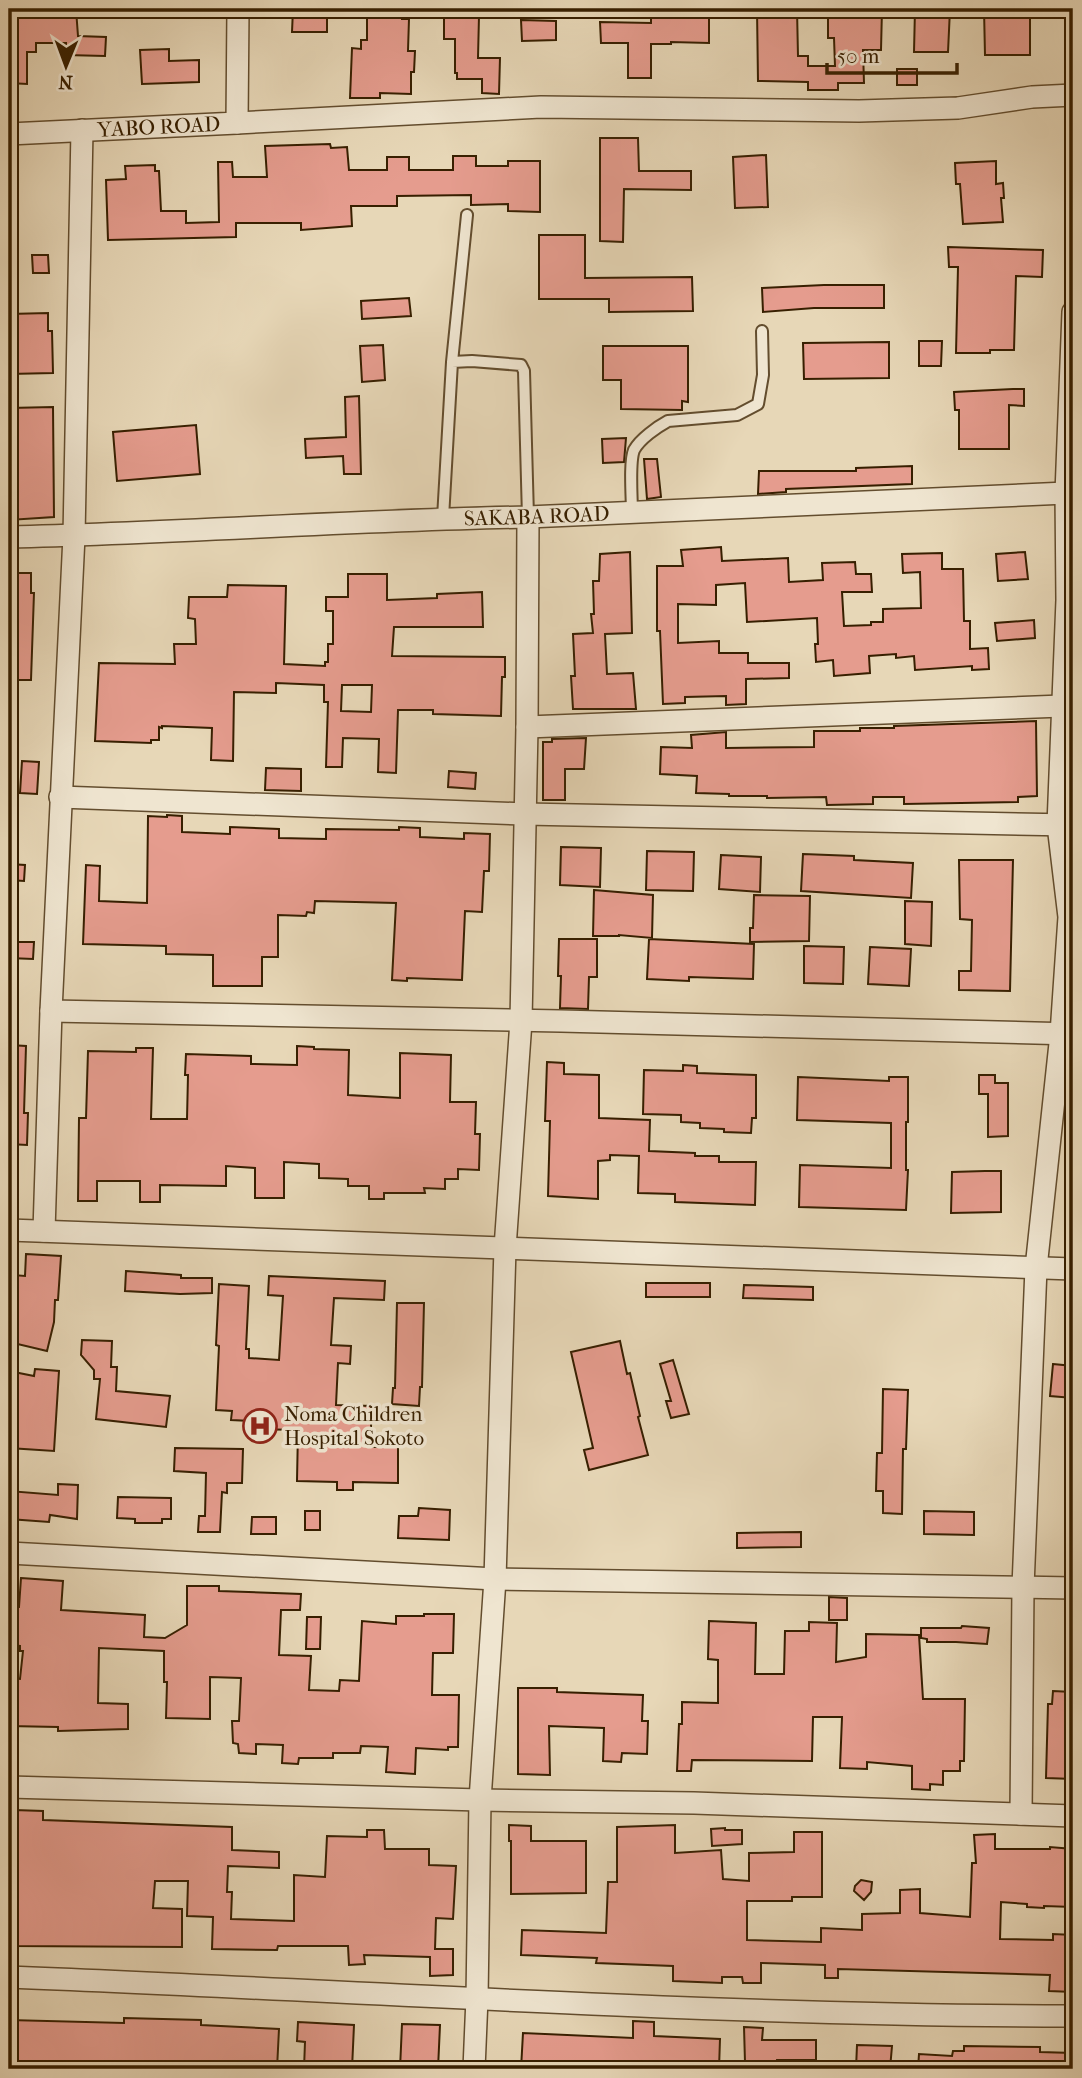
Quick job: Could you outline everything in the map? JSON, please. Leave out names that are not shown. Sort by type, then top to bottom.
[{"type":"street","name":"YABO ROAD","points":[[9,134],[237,122],[238,9]]},
{"type":"street","points":[[237,122],[541,107],[859,111],[958,108],[1032,97],[1073,95]]},
{"type":"street","points":[[44,1231],[60,797],[74,536],[82,131]]},
{"type":"street","points":[[1021,1814],[1023,1587],[1036,1268],[1067,1034],[1069,917],[1062,706],[1070,600],[1066,493],[1073,312]]},
{"type":"street","name":"SAKABA ROAD","points":[[9,537],[1066,493]]},
{"type":"street","points":[[474,2069],[480,1800],[495,1579],[505,1248],[521,1021],[528,517]]},
{"type":"street","points":[[527,727],[1062,706]]},
{"type":"street","points":[[60,797],[524,814],[1066,825]]},
{"type":"street","points":[[51,1011],[1067,1034]]},
{"type":"street","points":[[9,1230],[1073,1269]]},
{"type":"street","points":[[9,1553],[495,1579],[1073,1588]]},
{"type":"street","points":[[9,1787],[694,1803],[1073,1816]]},
{"type":"street","points":[[9,1977],[769,2011],[1073,2016]]},
{"type":"lane","points":[[443,519],[452,362],[467,215]]},
{"type":"lane","points":[[632,513],[632,456],[635,447],[659,426],[668,421],[737,415],[758,404],[763,375],[762,331]]},
{"type":"lane","points":[[452,362],[520,365],[524,371],[528,517]]},
{"type":"building","points":[[9,9],[76,9],[78,36],[106,37],[105,56],[66,55],[66,43],[36,43],[36,52],[27,52],[27,84],[9,83]]},
{"type":"building","points":[[293,9],[327,9],[327,32],[292,32]]},
{"type":"building","points":[[651,9],[709,9],[709,43],[651,44],[651,78],[628,78],[628,43],[601,43],[600,22],[651,23]]},
{"type":"building","points":[[757,9],[797,9],[798,56],[808,56],[808,66],[835,66],[834,38],[828,38],[828,9],[882,9],[881,50],[863,50],[864,83],[838,83],[838,90],[808,90],[808,82],[758,81]]},
{"type":"building","points":[[915,9],[950,9],[948,52],[914,52]]},
{"type":"building","points":[[984,9],[1030,9],[1030,55],[985,55]]},
{"type":"building","points":[[367,12],[402,13],[402,19],[409,19],[408,51],[415,51],[411,94],[380,93],[380,98],[350,98],[352,48],[361,49],[361,40],[367,40]]},
{"type":"building","points":[[444,16],[479,16],[478,58],[500,58],[499,94],[482,93],[482,79],[457,79],[455,39],[444,39]]},
{"type":"building","points":[[521,20],[556,21],[556,40],[522,41]]},
{"type":"building","points":[[169,49],[169,61],[199,60],[199,82],[142,84],[140,50]]},
{"type":"building","points":[[897,69],[917,69],[917,85],[897,85]]},
{"type":"building","points":[[600,138],[638,138],[639,171],[691,171],[691,190],[624,189],[623,242],[600,241]]},
{"type":"building","points":[[330,144],[331,148],[347,147],[349,170],[387,170],[387,157],[409,157],[409,170],[453,170],[453,156],[476,156],[476,166],[508,166],[508,161],[540,161],[540,212],[508,211],[508,204],[471,205],[471,195],[397,196],[397,206],[351,206],[352,226],[301,230],[301,223],[236,223],[236,237],[108,240],[106,180],[126,179],[125,166],[155,165],[155,171],[159,171],[161,211],[186,211],[186,223],[219,222],[218,162],[232,162],[233,177],[267,177],[265,146]]},
{"type":"building","points":[[766,155],[768,207],[735,208],[733,157]]},
{"type":"building","points":[[996,161],[996,184],[1003,183],[1003,222],[963,224],[960,184],[956,184],[955,163]]},
{"type":"building","points":[[539,235],[585,235],[585,278],[692,277],[693,311],[609,312],[609,299],[539,299]]},
{"type":"building","points":[[948,247],[1043,250],[1042,277],[1016,276],[1014,350],[956,353],[958,267],[949,267]]},
{"type":"building","points":[[32,255],[48,255],[49,273],[33,273]]},
{"type":"building","points":[[884,285],[884,308],[814,308],[763,312],[762,288]]},
{"type":"building","points":[[409,298],[411,316],[362,319],[361,301]]},
{"type":"building","points":[[48,313],[48,331],[52,331],[53,373],[9,374],[9,314]]},
{"type":"building","points":[[919,341],[942,341],[941,366],[919,366]]},
{"type":"building","points":[[889,342],[889,378],[804,379],[803,343]]},
{"type":"building","points":[[383,345],[385,380],[362,382],[360,346]]},
{"type":"building","points":[[603,346],[688,346],[688,402],[682,401],[682,410],[621,409],[621,380],[603,380]]},
{"type":"building","points":[[1024,389],[1024,406],[1009,405],[1009,449],[959,449],[959,410],[955,410],[954,392]]},
{"type":"building","points":[[359,396],[361,474],[344,474],[343,456],[306,458],[305,439],[346,437],[345,397]]},
{"type":"building","points":[[53,407],[54,517],[9,520],[9,408]]},
{"type":"building","points":[[196,425],[200,474],[117,481],[113,432]]},
{"type":"building","points":[[626,438],[624,462],[603,463],[602,439]]},
{"type":"building","points":[[644,459],[657,459],[661,497],[647,499]]},
{"type":"building","points":[[912,466],[912,484],[786,489],[786,492],[758,494],[759,471],[856,471],[856,468]]},
{"type":"building","points":[[721,547],[722,561],[788,558],[789,582],[823,580],[822,563],[855,562],[856,574],[871,574],[872,592],[842,592],[844,626],[883,622],[883,609],[921,608],[920,572],[903,573],[902,554],[942,553],[942,569],[963,569],[964,621],[970,621],[970,649],[988,648],[989,669],[972,670],[972,666],[915,670],[914,656],[896,658],[896,654],[869,656],[870,673],[834,676],[833,660],[816,662],[817,618],[747,622],[745,583],[716,585],[716,605],[678,604],[678,643],[719,641],[719,653],[748,653],[748,663],[789,663],[789,678],[746,679],[746,704],[726,705],[726,696],[685,697],[685,703],[663,704],[660,631],[657,631],[657,566],[683,566],[681,550]]},
{"type":"building","points":[[630,552],[632,633],[605,634],[607,674],[633,673],[636,709],[573,709],[573,634],[593,633],[593,581],[599,581],[600,554]]},
{"type":"building","points":[[1025,552],[1028,579],[998,581],[996,554]]},
{"type":"building","points":[[17,573],[31,573],[31,593],[34,593],[31,680],[9,680],[9,593],[17,593]]},
{"type":"building","points":[[348,574],[387,574],[387,600],[437,598],[437,594],[482,592],[483,627],[394,627],[392,656],[505,657],[501,716],[398,710],[396,773],[378,772],[379,739],[343,738],[342,767],[326,767],[328,702],[324,702],[324,685],[276,683],[276,693],[234,692],[233,761],[211,760],[212,728],[162,726],[159,727],[159,740],[151,740],[151,743],[95,741],[99,663],[175,664],[174,644],[196,644],[195,619],[188,618],[189,597],[227,597],[228,585],[286,586],[284,664],[325,666],[325,662],[328,662],[328,644],[333,644],[333,611],[326,611],[326,597],[348,597]],"holes":[[[342,685],[372,685],[371,712],[341,711]]]},
{"type":"building","points":[[1034,620],[1035,638],[997,641],[995,623]]},
{"type":"building","points":[[1036,721],[1037,796],[1018,797],[1018,802],[904,804],[904,797],[873,797],[873,804],[827,805],[826,797],[767,798],[696,793],[697,776],[660,774],[661,747],[692,748],[691,735],[726,732],[726,748],[814,747],[814,731]]},
{"type":"building","points":[[586,738],[584,769],[565,769],[565,800],[543,800],[543,742],[552,742],[552,739]]},
{"type":"building","points":[[22,761],[39,762],[37,794],[20,793]]},
{"type":"building","points":[[266,768],[301,769],[301,791],[265,790]]},
{"type":"building","points":[[449,771],[476,773],[475,789],[448,787]]},
{"type":"building","points":[[148,816],[182,816],[182,832],[230,834],[230,827],[279,829],[279,838],[326,839],[326,829],[399,830],[399,827],[420,828],[420,837],[464,839],[464,833],[490,834],[489,871],[484,871],[482,912],[465,911],[462,980],[392,980],[396,903],[315,901],[314,913],[307,912],[306,916],[278,915],[278,957],[262,957],[262,986],[213,986],[213,955],[166,954],[166,946],[83,944],[86,865],[100,866],[99,901],[147,903]]},
{"type":"building","points":[[561,847],[601,848],[600,887],[560,885]]},
{"type":"building","points":[[647,851],[694,852],[693,891],[646,890]]},
{"type":"building","points":[[803,854],[854,856],[854,860],[913,863],[911,898],[801,891]]},
{"type":"building","points":[[721,855],[761,857],[760,892],[719,889]]},
{"type":"building","points":[[959,860],[1013,860],[1010,991],[959,990],[959,971],[971,971],[972,920],[960,919]]},
{"type":"building","points":[[9,864],[25,865],[24,881],[9,880]]},
{"type":"building","points":[[594,890],[653,895],[652,938],[593,936]]},
{"type":"building","points":[[754,895],[810,896],[809,941],[750,942]]},
{"type":"building","points":[[905,901],[932,902],[931,946],[905,944]]},
{"type":"building","points":[[559,939],[597,939],[597,977],[589,977],[588,1009],[560,1008]]},
{"type":"building","points":[[649,939],[754,944],[753,979],[647,979]]},
{"type":"building","points":[[9,942],[34,942],[33,959],[9,958]]},
{"type":"building","points":[[804,946],[844,947],[843,984],[804,983]]},
{"type":"building","points":[[870,947],[911,949],[909,986],[868,984]]},
{"type":"building","points":[[9,1045],[26,1046],[24,1113],[28,1113],[27,1145],[9,1144]]},
{"type":"building","points":[[297,1046],[349,1050],[348,1095],[400,1098],[400,1053],[451,1055],[450,1102],[476,1102],[475,1134],[480,1134],[479,1170],[458,1169],[458,1179],[445,1179],[445,1189],[424,1188],[425,1193],[384,1193],[384,1199],[369,1199],[369,1186],[348,1186],[348,1179],[319,1178],[319,1164],[284,1162],[284,1198],[255,1198],[255,1168],[226,1166],[226,1186],[160,1185],[160,1202],[140,1202],[140,1181],[97,1181],[97,1201],[78,1201],[79,1118],[86,1118],[88,1051],[136,1052],[136,1048],[153,1048],[151,1119],[187,1119],[186,1054],[251,1056],[251,1064],[297,1065]]},
{"type":"building","points":[[547,1062],[564,1063],[564,1074],[599,1075],[599,1118],[650,1120],[649,1151],[719,1156],[719,1162],[756,1162],[755,1205],[675,1202],[675,1194],[638,1193],[639,1156],[610,1155],[610,1160],[598,1161],[598,1199],[548,1196],[550,1121],[545,1121]]},
{"type":"building","points":[[683,1065],[697,1066],[697,1073],[756,1075],[756,1118],[752,1118],[751,1133],[700,1128],[700,1123],[681,1122],[681,1115],[643,1114],[644,1070],[683,1071]]},
{"type":"building","points":[[979,1075],[995,1075],[995,1083],[1008,1083],[1008,1136],[988,1137],[988,1094],[979,1094]]},
{"type":"building","points":[[798,1077],[889,1081],[889,1077],[908,1077],[906,1210],[799,1207],[800,1165],[891,1168],[891,1123],[797,1120]]},
{"type":"building","points":[[1001,1171],[1001,1212],[951,1213],[952,1172]]},
{"type":"building","points":[[26,1254],[61,1256],[58,1300],[55,1300],[54,1322],[47,1351],[9,1342],[13,1275],[25,1276]]},
{"type":"building","points":[[126,1271],[181,1275],[181,1278],[212,1278],[212,1293],[125,1291]]},
{"type":"building","points":[[269,1276],[385,1281],[384,1300],[334,1298],[331,1345],[351,1346],[350,1364],[338,1363],[336,1405],[372,1406],[370,1447],[398,1447],[398,1483],[353,1482],[353,1490],[337,1490],[337,1482],[297,1481],[298,1430],[250,1429],[251,1421],[231,1420],[232,1411],[216,1410],[219,1284],[249,1286],[246,1349],[249,1349],[249,1358],[279,1360],[283,1296],[268,1295]]},
{"type":"building","points":[[646,1283],[710,1283],[710,1297],[646,1297]]},
{"type":"building","points":[[744,1285],[813,1287],[813,1300],[743,1298]]},
{"type":"building","points":[[397,1303],[424,1303],[419,1406],[392,1404],[395,1388]]},
{"type":"building","points":[[82,1340],[112,1341],[111,1367],[117,1367],[116,1391],[170,1396],[166,1427],[96,1419],[100,1379],[94,1379],[94,1370],[81,1355]]},
{"type":"building","points":[[620,1341],[648,1455],[589,1470],[584,1450],[593,1448],[571,1352]]},
{"type":"building","points":[[673,1360],[689,1414],[671,1418],[666,1401],[671,1401],[660,1364]]},
{"type":"building","points":[[1053,1364],[1073,1366],[1073,1398],[1050,1396]]},
{"type":"building","points":[[35,1369],[59,1371],[54,1451],[9,1448],[9,1371],[34,1376]]},
{"type":"building","points":[[883,1389],[908,1390],[906,1449],[903,1449],[902,1514],[883,1513],[883,1491],[876,1491],[877,1453],[882,1453]]},
{"type":"building","points":[[175,1448],[243,1449],[242,1483],[227,1483],[227,1493],[222,1492],[220,1532],[198,1532],[199,1516],[205,1516],[206,1473],[174,1471]]},
{"type":"building","points":[[58,1484],[78,1485],[77,1519],[50,1515],[49,1522],[9,1519],[9,1491],[58,1495]]},
{"type":"building","points":[[118,1497],[171,1498],[171,1519],[162,1519],[162,1523],[135,1523],[135,1519],[117,1518]]},
{"type":"building","points":[[419,1508],[450,1510],[449,1540],[398,1538],[399,1516],[418,1516]]},
{"type":"building","points":[[305,1511],[320,1511],[320,1530],[305,1530]]},
{"type":"building","points":[[924,1511],[974,1512],[974,1535],[924,1534]]},
{"type":"building","points":[[252,1517],[276,1517],[276,1534],[251,1534]]},
{"type":"building","points":[[801,1532],[801,1547],[737,1548],[737,1533]]},
{"type":"building","points":[[21,1578],[63,1581],[61,1610],[145,1615],[144,1637],[165,1638],[187,1625],[187,1586],[219,1586],[219,1591],[301,1594],[300,1610],[281,1610],[279,1655],[311,1656],[309,1690],[339,1691],[340,1680],[359,1681],[362,1621],[396,1624],[396,1616],[454,1614],[453,1653],[433,1653],[432,1695],[459,1695],[458,1747],[448,1747],[448,1750],[416,1748],[415,1774],[386,1772],[388,1747],[361,1746],[360,1753],[333,1753],[333,1758],[299,1758],[298,1764],[282,1763],[283,1745],[256,1744],[256,1754],[239,1753],[238,1744],[233,1743],[232,1721],[239,1721],[241,1678],[210,1677],[210,1719],[166,1718],[164,1651],[99,1648],[98,1703],[128,1704],[128,1729],[58,1731],[58,1727],[9,1726],[9,1678],[20,1679],[23,1651],[20,1651],[20,1646],[9,1645],[9,1606],[19,1607]]},
{"type":"building","points":[[829,1597],[847,1598],[847,1620],[829,1620]]},
{"type":"building","points":[[307,1617],[321,1617],[320,1649],[306,1649]]},
{"type":"building","points":[[709,1621],[756,1623],[755,1674],[784,1674],[785,1631],[809,1631],[809,1622],[837,1623],[836,1662],[866,1657],[866,1634],[919,1635],[923,1699],[965,1699],[964,1761],[960,1761],[960,1771],[943,1771],[943,1785],[930,1784],[930,1790],[912,1789],[912,1766],[867,1762],[867,1769],[840,1768],[842,1717],[813,1717],[812,1761],[692,1760],[691,1771],[677,1771],[682,1702],[718,1703],[718,1660],[708,1659]]},
{"type":"building","points":[[921,1628],[989,1628],[987,1644],[927,1642],[927,1639],[921,1638]]},
{"type":"building","points":[[518,1688],[557,1688],[557,1692],[643,1695],[642,1721],[648,1721],[647,1754],[622,1753],[621,1762],[603,1761],[604,1728],[549,1726],[550,1775],[518,1774]]},
{"type":"building","points":[[1053,1691],[1072,1692],[1073,1779],[1046,1778],[1048,1704],[1052,1704]]},
{"type":"building","points":[[14,1810],[43,1811],[43,1820],[232,1827],[232,1850],[279,1852],[279,1868],[228,1866],[227,1892],[232,1892],[231,1919],[294,1921],[294,1875],[325,1877],[327,1836],[367,1837],[367,1830],[384,1830],[385,1849],[429,1849],[429,1865],[456,1866],[453,1919],[436,1918],[435,1949],[453,1949],[453,1975],[430,1976],[430,1957],[364,1955],[365,1964],[349,1965],[348,1946],[278,1946],[277,1950],[212,1949],[213,1917],[187,1916],[188,1881],[155,1881],[153,1908],[182,1909],[182,1947],[9,1946],[9,1860],[13,1860]]},
{"type":"building","points":[[509,1825],[531,1826],[531,1841],[586,1841],[586,1893],[511,1894]]},
{"type":"building","points":[[675,1825],[675,1853],[721,1850],[723,1879],[749,1881],[749,1853],[794,1852],[794,1832],[822,1832],[822,1897],[792,1897],[792,1901],[747,1901],[747,1940],[821,1942],[821,1928],[862,1930],[862,1914],[900,1913],[900,1890],[920,1889],[920,1913],[970,1917],[972,1863],[976,1863],[974,1835],[995,1834],[995,1849],[1073,1849],[1073,1907],[1027,1907],[1027,1904],[1001,1902],[1000,1939],[1053,1940],[1053,1934],[1073,1935],[1073,1992],[1049,1991],[1050,1975],[838,1969],[838,1978],[825,1978],[825,1965],[761,1963],[761,1983],[743,1983],[742,1977],[722,1977],[722,1983],[673,1981],[673,1966],[596,1963],[597,1958],[521,1955],[522,1930],[606,1933],[608,1882],[617,1882],[617,1827]]},
{"type":"building","points":[[711,1829],[742,1830],[742,1844],[712,1846]]},
{"type":"building","points":[[861,1880],[872,1882],[871,1892],[864,1900],[854,1891]]},
{"type":"building","points":[[124,2018],[201,2020],[201,2025],[279,2029],[277,2069],[9,2069],[9,2020],[124,2023]]},
{"type":"building","points":[[633,2021],[654,2022],[654,2036],[720,2039],[719,2069],[625,2069],[625,2065],[590,2063],[590,2069],[521,2069],[523,2033],[633,2038]]},
{"type":"building","points":[[298,2022],[354,2025],[352,2069],[304,2069],[305,2042],[297,2041]]},
{"type":"building","points":[[402,2024],[440,2025],[438,2069],[400,2069]]},
{"type":"building","points":[[744,2027],[763,2028],[762,2040],[816,2040],[816,2060],[777,2060],[776,2069],[763,2069],[764,2062],[745,2062]]},
{"type":"building","points":[[857,2045],[892,2046],[890,2069],[856,2069]]},
{"type":"building","points":[[964,2046],[1040,2047],[1040,2052],[1073,2053],[1073,2069],[918,2069],[919,2054],[952,2056],[953,2051],[964,2051]]},
{"type":"place","name":"Noma Children Hospital Sokoto","points":[[260,1426]]}]
